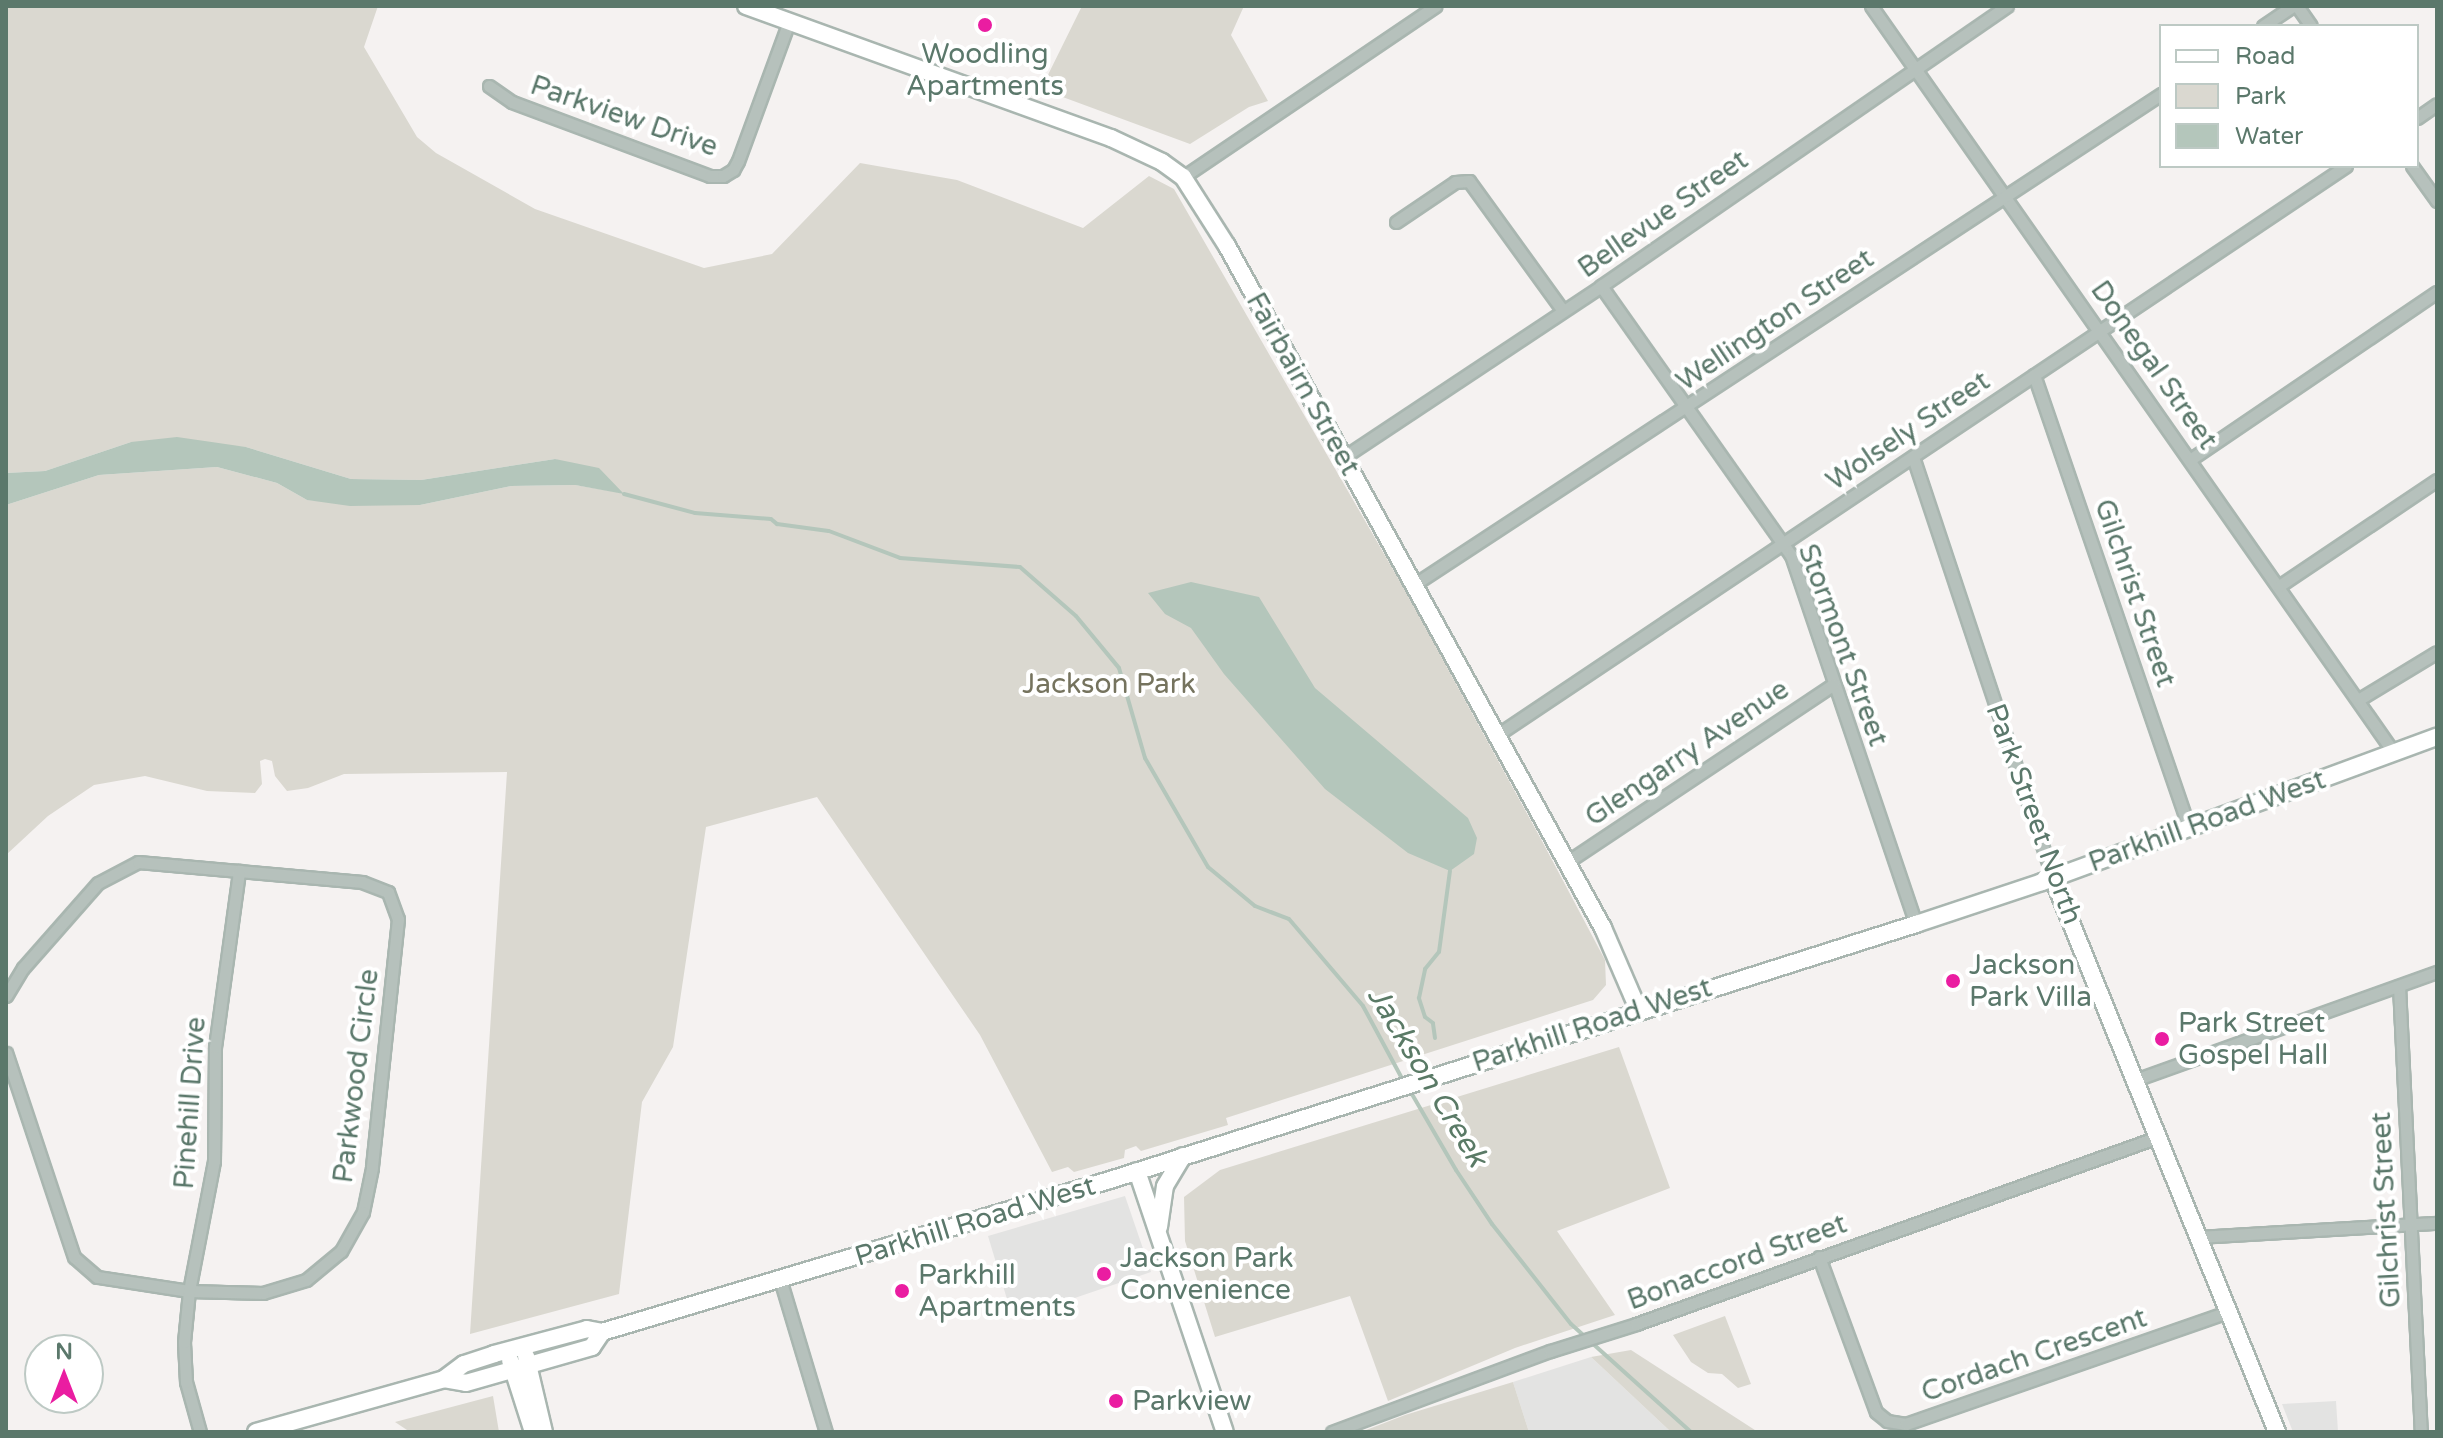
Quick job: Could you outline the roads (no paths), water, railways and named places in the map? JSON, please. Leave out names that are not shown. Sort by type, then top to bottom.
[{"type":"main road","name":"Fairbairn Street","points":[[746,6],[1111,138],[1162,162],[1183,177],[1227,246],[1415,584],[1603,928],[1638,1009]]},
{"type":"main road","name":"Parkhill Road West","points":[[256,1432],[444,1379],[464,1364],[516,1348],[587,1329],[602,1332],[1137,1171],[1638,1009],[1916,924],[2053,878],[2437,737]]},
{"type":"main road","name":"Park Street North","points":[[2053,878],[2277,1432]]},
{"type":"main road","points":[[1158,1233],[1165,1186],[1183,1156]]},
{"type":"main road","points":[[1137,1171],[1225,1432]]},
{"type":"main road","name":"Parkhill Road West","points":[[444,1379],[466,1383],[592,1347],[602,1332]]},
{"type":"main road","points":[[516,1348],[544,1432]]},
{"type":"main road","points":[[521,1366],[533,1432]]},
{"type":"street","points":[[1183,177],[1436,6]]},
{"type":"street","name":"Donegal Street","points":[[1871,6],[2101,330],[2394,753]]},
{"type":"street","name":"Bellevue Street","points":[[1344,457],[1601,286],[2007,6]]},
{"type":"street","points":[[2266,24],[2295,6],[2309,24]]},
{"type":"street","name":"Parkview Drive","points":[[489,86],[512,102],[710,176],[723,176],[733,170],[738,161],[789,22]]},
{"type":"street","name":"Wellington Street","points":[[1415,584],[2159,95]]},
{"type":"street","points":[[2419,117],[2437,104]]},
{"type":"street","name":"Wolsely Street","points":[[1497,735],[2343,168]]},
{"type":"street","points":[[2413,168],[2437,201]]},
{"type":"street","points":[[1396,222],[1455,182],[1469,181],[1563,311]]},
{"type":"street","name":"Stormont Street","points":[[1601,286],[1791,555],[1916,924]]},
{"type":"street","points":[[2191,459],[2437,292]]},
{"type":"street","name":"Gilchrist Street","points":[[2034,375],[2188,826]]},
{"type":"street","name":"Park Street North","points":[[1913,457],[2053,878]]},
{"type":"street","points":[[2279,586],[2437,480]]},
{"type":"street","points":[[2358,700],[2437,652]]},
{"type":"street","name":"Glengarry Avenue","points":[[1567,862],[1834,684]]},
{"type":"street","name":"Parkwood Circle","points":[[6,996],[23,968],[98,883],[138,862],[362,882],[388,892],[398,919],[372,1168],[363,1212],[341,1251],[306,1280],[263,1293],[189,1291],[97,1277],[74,1257],[6,1053]]},
{"type":"street","name":"Pinehill Drive","points":[[200,1432],[186,1382],[184,1342],[189,1291],[214,1161],[215,1047],[239,871]]},
{"type":"street","points":[[2135,1080],[2437,972]]},
{"type":"street","name":"Gilchrist Street","points":[[2399,986],[2421,1432]]},
{"type":"street","name":"Bonaccord Street","points":[[1332,1432],[1550,1351],[1578,1344],[2158,1137]]},
{"type":"street","points":[[2199,1237],[2437,1223]]},
{"type":"street","name":"Cordach Crescent","points":[[1819,1257],[1876,1412],[1887,1421],[1906,1424],[2228,1312]]},
{"type":"street","points":[[780,1279],[826,1432]]},
{"type":"water","points":[[177,437],[246,447],[351,479],[421,480],[555,459],[599,468],[624,494],[575,485],[511,486],[420,505],[350,506],[307,500],[277,483],[217,467],[99,475],[6,505],[6,473],[45,471],[131,442]]},
{"type":"water","points":[[1191,582],[1259,597],[1315,688],[1468,818],[1477,838],[1474,854],[1450,871],[1408,853],[1325,789],[1224,674],[1191,628],[1165,614],[1148,593]]},
{"type":"waterway","name":"Jackson Creek","points":[[624,494],[695,513],[771,519],[777,524],[829,531],[900,558],[1020,567],[1076,616],[1119,668],[1145,758],[1208,867],[1255,906],[1289,919],[1363,1006],[1404,1082]]},
{"type":"waterway","points":[[1435,1038],[1433,1023],[1425,1017],[1419,998],[1425,969],[1439,952],[1450,871]]},
{"type":"waterway","name":"Jackson Creek","points":[[1409,1089],[1492,1224],[1571,1324],[1691,1432]]},
{"type":"place","name":"Woodling Apartments","points":[[985,25]]},
{"type":"place","name":"Jackson Park Villa","points":[[1953,981]]},
{"type":"place","name":"Park Street Gospel Hall","points":[[2162,1039]]},
{"type":"place","name":"Jackson Park Convenience","points":[[1104,1274]]},
{"type":"place","name":"Parkhill Apartments","points":[[902,1291]]},
{"type":"place","name":"Parkview","points":[[1116,1401]]},
{"type":"park label","name":"Jackson Park","points":[[1109,684]]}]
